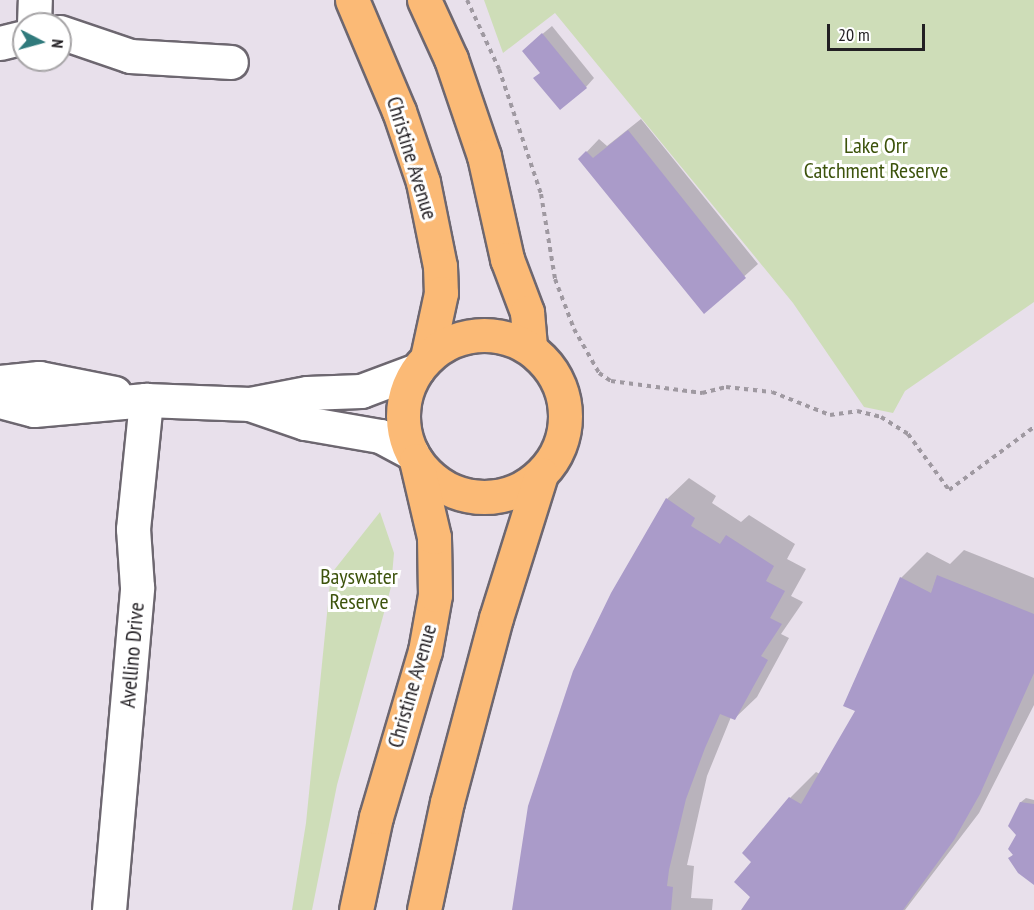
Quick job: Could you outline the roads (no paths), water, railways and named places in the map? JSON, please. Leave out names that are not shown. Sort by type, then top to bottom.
[{"type":"main road","name":"Christine Avenue","points":[[352,0],[395,100],[423,182],[440,266],[441,293],[422,364],[403,411],[434,537],[435,595],[425,651],[376,816],[356,910]]},
{"type":"main road","points":[[424,0],[451,59],[484,156],[507,259],[527,312],[530,348]]},
{"type":"main road","points":[[414,457],[432,478],[453,491],[476,497],[499,496],[522,488],[541,474],[556,453],[566,416],[557,378],[530,348],[505,336],[477,334],[450,342],[422,364]]},
{"type":"main road","points":[[424,910],[447,802],[496,618],[541,474]]},
{"type":"street","points":[[72,35],[130,56],[231,62]]},
{"type":"street","points":[[0,401],[34,410],[146,400],[250,404],[308,393],[361,391],[422,364]]},
{"type":"street","points":[[0,382],[39,378],[146,400]]},
{"type":"street","name":"Avellino Drive","points":[[109,910],[137,587],[133,529],[146,400]]},
{"type":"street","points":[[250,404],[305,423],[380,436],[414,457]]},
{"type":"park label","name":"Lake Orr Catchment Reserve","points":[[876,158]]},
{"type":"park label","name":"Bayswater Reserve","points":[[359,588]]}]
